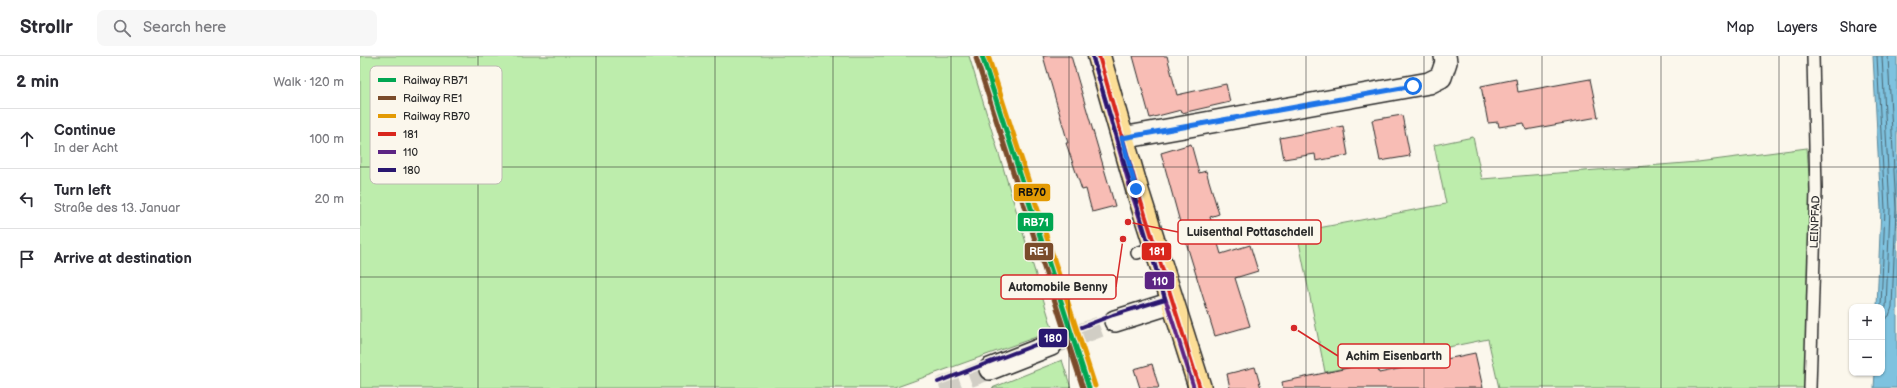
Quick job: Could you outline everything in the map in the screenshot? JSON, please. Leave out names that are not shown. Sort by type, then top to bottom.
[{"type":"main road","points":[[1099,56],[1122,138],[1146,250],[1172,303],[1200,388]]},
{"type":"street","points":[[1122,138],[1429,83],[1441,77],[1446,62],[1445,56]]},
{"type":"street","points":[[1115,321],[1172,303]]},
{"type":"street","points":[[990,369],[1051,345]]},
{"type":"lane","name":"LEINPFAD","points":[[1810,388],[1816,191],[1813,56]]},
{"type":"green space","points":[[360,56],[969,56],[1053,331],[894,388],[360,388]]},
{"type":"green space","points":[[1473,137],[1482,179],[1698,162],[1807,148],[1810,190],[1805,388],[1499,388],[1488,339],[1325,372],[1297,232],[1446,204],[1434,145]]},
{"type":"green space","points":[[1062,360],[1071,388],[992,388]]},
{"type":"water","points":[[1873,56],[1897,56],[1897,388],[1874,388],[1875,376],[1885,376],[1885,304],[1877,304],[1881,209]]},
{"type":"building","points":[[1043,56],[1071,56],[1115,206],[1092,212],[1086,189],[1082,190],[1066,143],[1068,143]]},
{"type":"building","points":[[1133,56],[1167,56],[1177,95],[1226,84],[1230,102],[1182,113],[1181,110],[1150,118]]},
{"type":"building","points":[[1516,79],[1518,92],[1590,79],[1598,117],[1526,130],[1524,123],[1499,127],[1498,122],[1488,123],[1481,86]]},
{"type":"building","points":[[1402,115],[1410,156],[1380,161],[1372,120]]},
{"type":"building","points":[[1343,126],[1348,155],[1316,161],[1315,154],[1284,159],[1280,138]]},
{"type":"building","points":[[1191,144],[1199,173],[1206,171],[1219,214],[1210,217],[1221,254],[1250,245],[1258,271],[1235,278],[1250,326],[1215,336],[1181,226],[1161,153]]},
{"type":"building","points":[[1475,353],[1483,388],[1283,388],[1282,382],[1376,362],[1379,373]]},
{"type":"building","points":[[1152,364],[1159,388],[1140,388],[1134,369]]},
{"type":"building","points":[[1255,367],[1261,388],[1230,388],[1227,374]]},
{"type":"tunnel","points":[[1051,345],[1115,321]]},
{"type":"tunnel","points":[[940,388],[990,369]]},
{"type":"rail line","name":"RB71","points":[[982,56],[1089,388]]},
{"type":"rail line","name":"RB70","points":[[988,56],[1095,386]]},
{"type":"rail line","name":"RE1","points":[[976,58],[1083,388]]},
{"type":"transit line","name":"181","points":[[1099,56],[1137,189],[1200,388]]},
{"type":"transit line","name":"110","points":[[1093,58],[1131,191],[1194,388]]},
{"type":"transit line","name":"180","points":[[938,382],[1113,315],[1165,299],[1093,58]]},
{"type":"place","name":"Luisenthal Pottaschdell","points":[[1128,222]]},
{"type":"place","name":"Automobile Benny","points":[[1123,239]]},
{"type":"place","name":"Achim Eisenbarth","points":[[1294,328]]},
{"type":"route","points":[[1136,189],[1122,138],[1413,86]]}]
